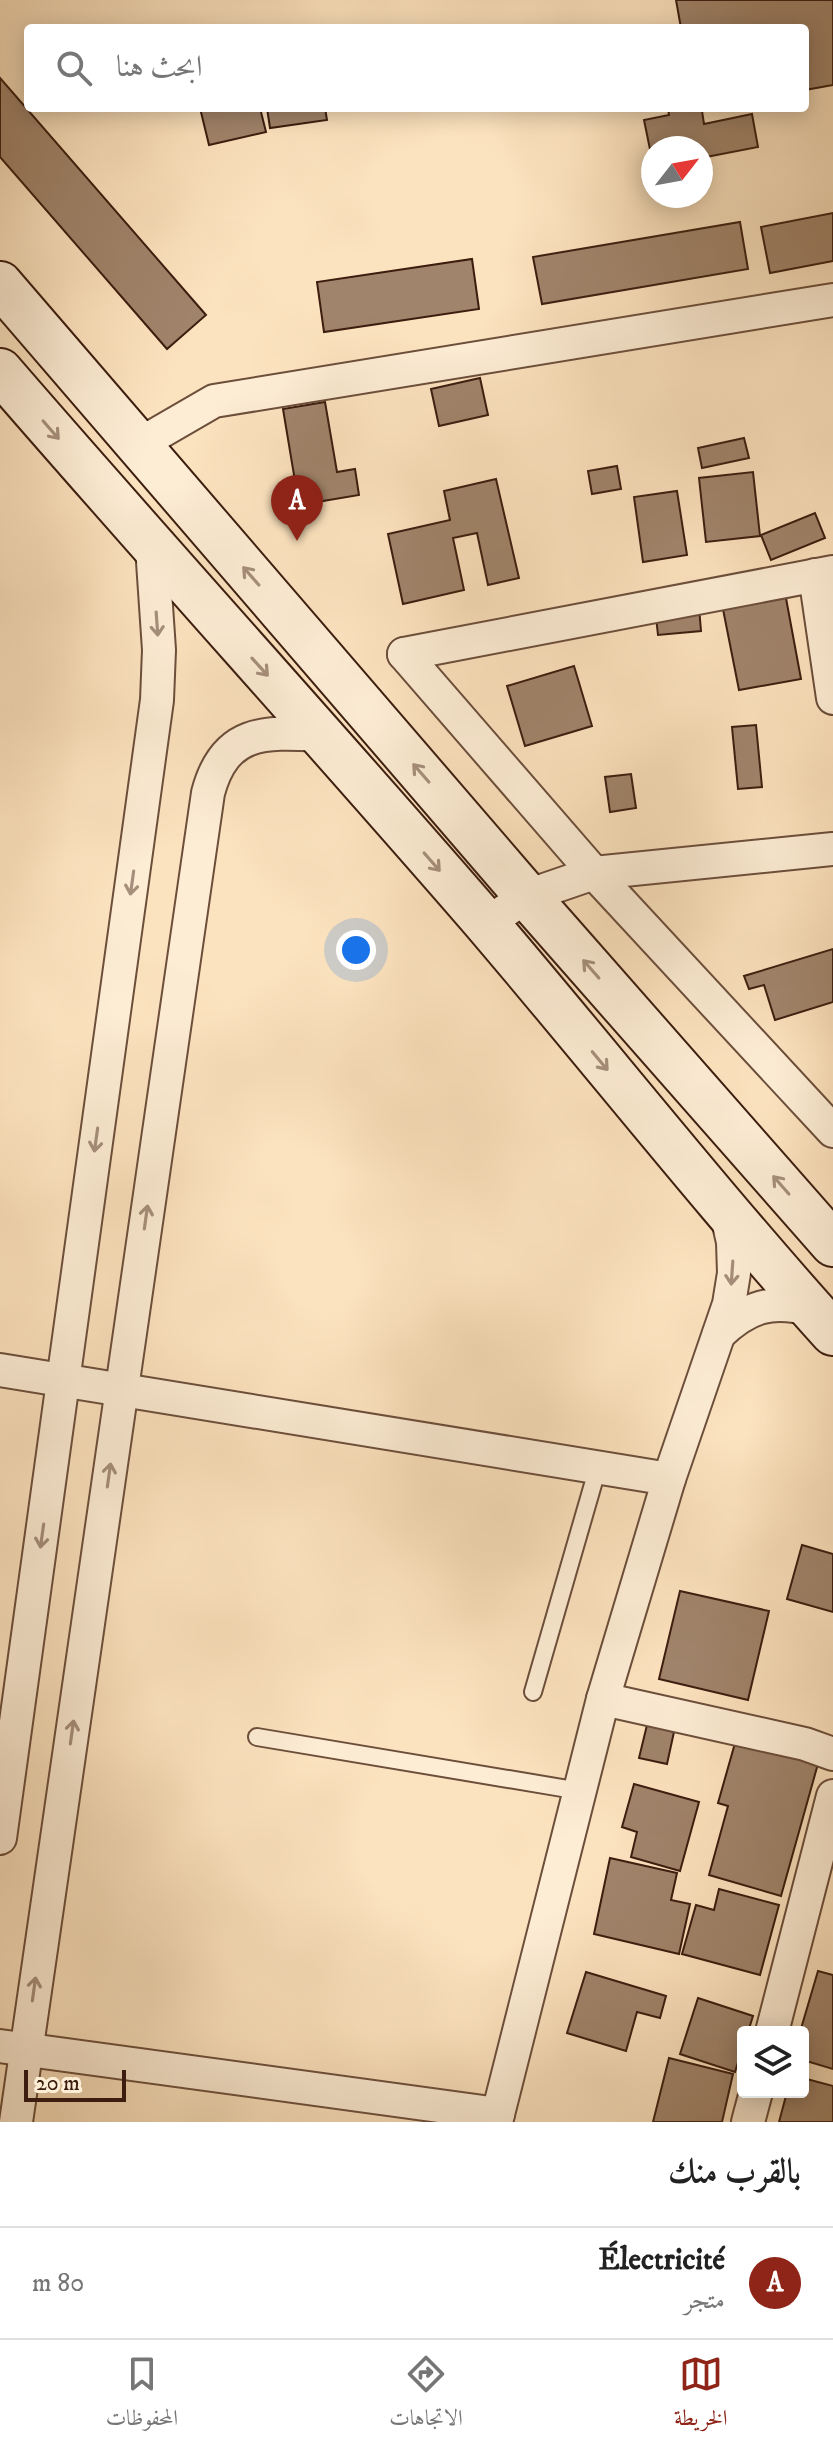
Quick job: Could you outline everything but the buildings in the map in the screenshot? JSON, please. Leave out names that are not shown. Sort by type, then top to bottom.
[{"type":"main road","points":[[0,284],[527,896],[833,1244]]},
{"type":"main road","points":[[0,371],[486,924],[822,1321]]},
{"type":"street","points":[[138,445],[214,401],[833,300]]},
{"type":"street","points":[[0,1838],[157,700],[159,650],[152,547]]},
{"type":"street","points":[[833,698],[824,573],[404,654],[594,873],[833,1131]]},
{"type":"street","points":[[16,2122],[13,2048],[122,1390],[205,808],[213,774],[223,757],[238,745],[255,736],[275,733],[320,735]]},
{"type":"street","points":[[486,924],[527,896],[594,873],[833,849]]},
{"type":"street","points":[[13,2048],[497,2118],[603,1699],[669,1479],[729,1304],[734,1273],[733,1242],[726,1211]]},
{"type":"street","points":[[719,1334],[733,1320],[751,1310],[782,1305],[793,1305],[822,1321]]},
{"type":"street","points":[[0,1370],[669,1479]]},
{"type":"street","points":[[603,1699],[805,1744],[833,1754]]},
{"type":"street","points":[[774,2026],[833,1796]]},
{"type":"street","points":[[748,2122],[754,2098]]},
{"type":"lane","points":[[533,1692],[598,1467]]},
{"type":"lane","points":[[257,1737],[580,1791]]},
{"type":"place","name":"Électricité","points":[[297,541]]}]
